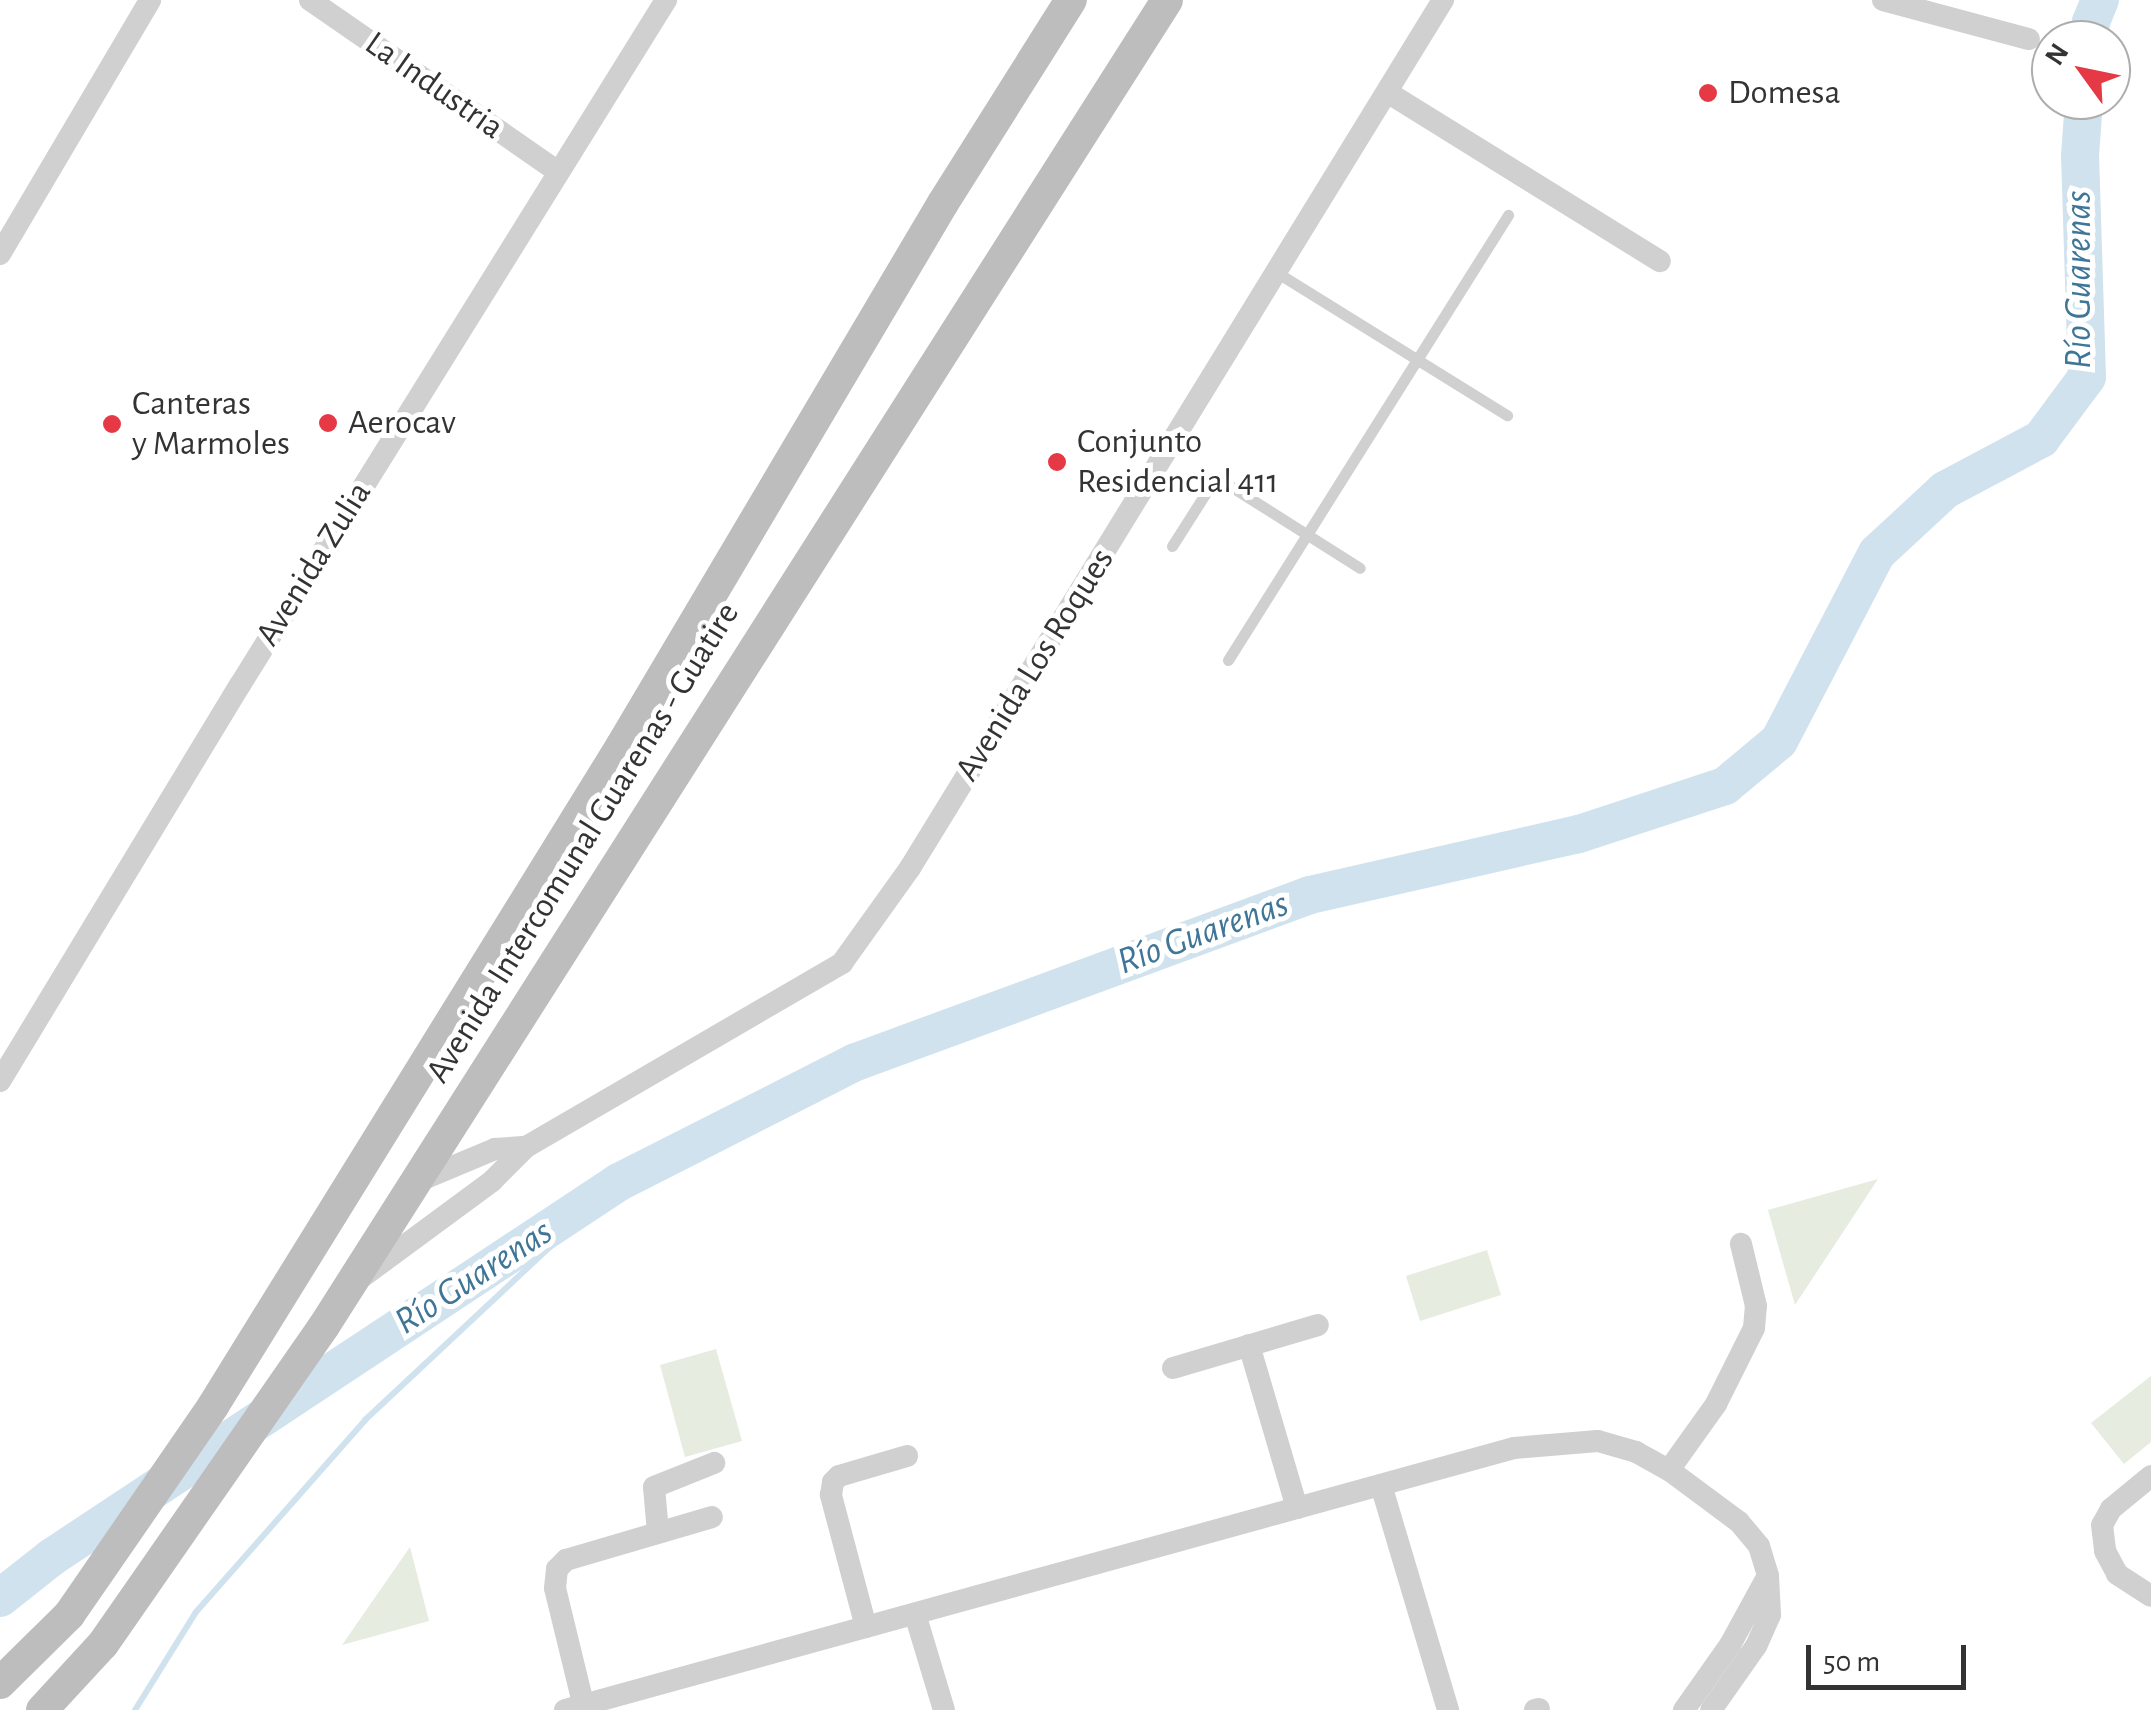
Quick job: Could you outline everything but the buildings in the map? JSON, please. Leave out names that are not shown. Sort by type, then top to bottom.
[{"type":"main road","name":"Avenida Intercomunal Guarenas - Guatire","points":[[0,1683],[69,1616],[213,1406],[622,744],[943,203],[1071,0]]},
{"type":"main road","name":"Avenida Intercomunal Guarenas - Guatire","points":[[42,1710],[103,1644],[324,1326],[1166,0]]},
{"type":"street","points":[[0,254],[150,0]]},
{"type":"street","name":"La Industria","points":[[310,0],[558,172]]},
{"type":"street","name":"Avenida Zulia","points":[[0,1081],[666,0]]},
{"type":"street","name":"Avenida Los Roques","points":[[348,1287],[461,1206],[526,1147],[842,963],[910,868],[1443,0]]},
{"type":"street","points":[[1882,0],[2029,39]]},
{"type":"street","points":[[1387,92],[1660,261]]},
{"type":"street","name":"Avenida Los Roques","points":[[415,1182],[495,1149],[526,1147]]},
{"type":"street","points":[[1669,1470],[1716,1404],[1754,1328],[1756,1306],[1741,1244]]},
{"type":"street","points":[[1173,1368],[1318,1325]]},
{"type":"street","points":[[1249,1345],[1297,1508]]},
{"type":"street","points":[[712,1517],[566,1560],[557,1569],[554,1588],[574,1707],[1514,1448],[1598,1441],[1636,1452],[1669,1470],[1739,1522],[1759,1546],[1768,1576],[1770,1615],[1756,1646],[1711,1710]]},
{"type":"street","points":[[866,1627],[831,1495],[833,1482],[839,1476],[907,1456]]},
{"type":"street","points":[[658,1532],[654,1486],[714,1463]]},
{"type":"street","points":[[2151,1476],[2111,1509],[2102,1525],[2105,1551],[2117,1574],[2151,1596]]},
{"type":"street","points":[[1381,1485],[1448,1710]]},
{"type":"street","points":[[1684,1710],[1730,1644],[1768,1576]]},
{"type":"street","points":[[915,1614],[944,1710]]},
{"type":"lane","points":[[1228,660],[1508,215]]},
{"type":"lane","points":[[1276,272],[1506,415]]},
{"type":"lane","points":[[1172,546],[1216,477],[1360,568]]},
{"type":"shaded area","points":[[1878,1179],[1795,1305],[1768,1210]]},
{"type":"shaded area","points":[[1487,1250],[1501,1295],[1420,1321],[1406,1276]]},
{"type":"shaded area","points":[[716,1349],[742,1441],[685,1457],[660,1365]]},
{"type":"shaded area","points":[[2151,1376],[2151,1442],[2124,1464],[2091,1423]]},
{"type":"shaded area","points":[[410,1547],[429,1621],[342,1645]]},
{"type":"waterway","name":"Río Guarenas","points":[[2092,20],[2100,0]]},
{"type":"waterway","name":"Río Guarenas","points":[[0,1598],[52,1557],[619,1182],[856,1062],[1310,895],[1579,834],[1725,786],[1779,741],[1877,553],[1945,490],[2041,439],[2087,377],[2080,156],[2083,120]]},
{"type":"waterway","points":[[135,1710],[196,1612],[365,1420],[619,1182]]},
{"type":"place","name":"Domesa","points":[[1708,93]]},
{"type":"place","name":"Aerocav","points":[[328,423]]},
{"type":"place","name":"Canteras y Marmoles","points":[[112,424]]},
{"type":"place","name":"Conjunto Residencial 411","points":[[1057,462]]}]
